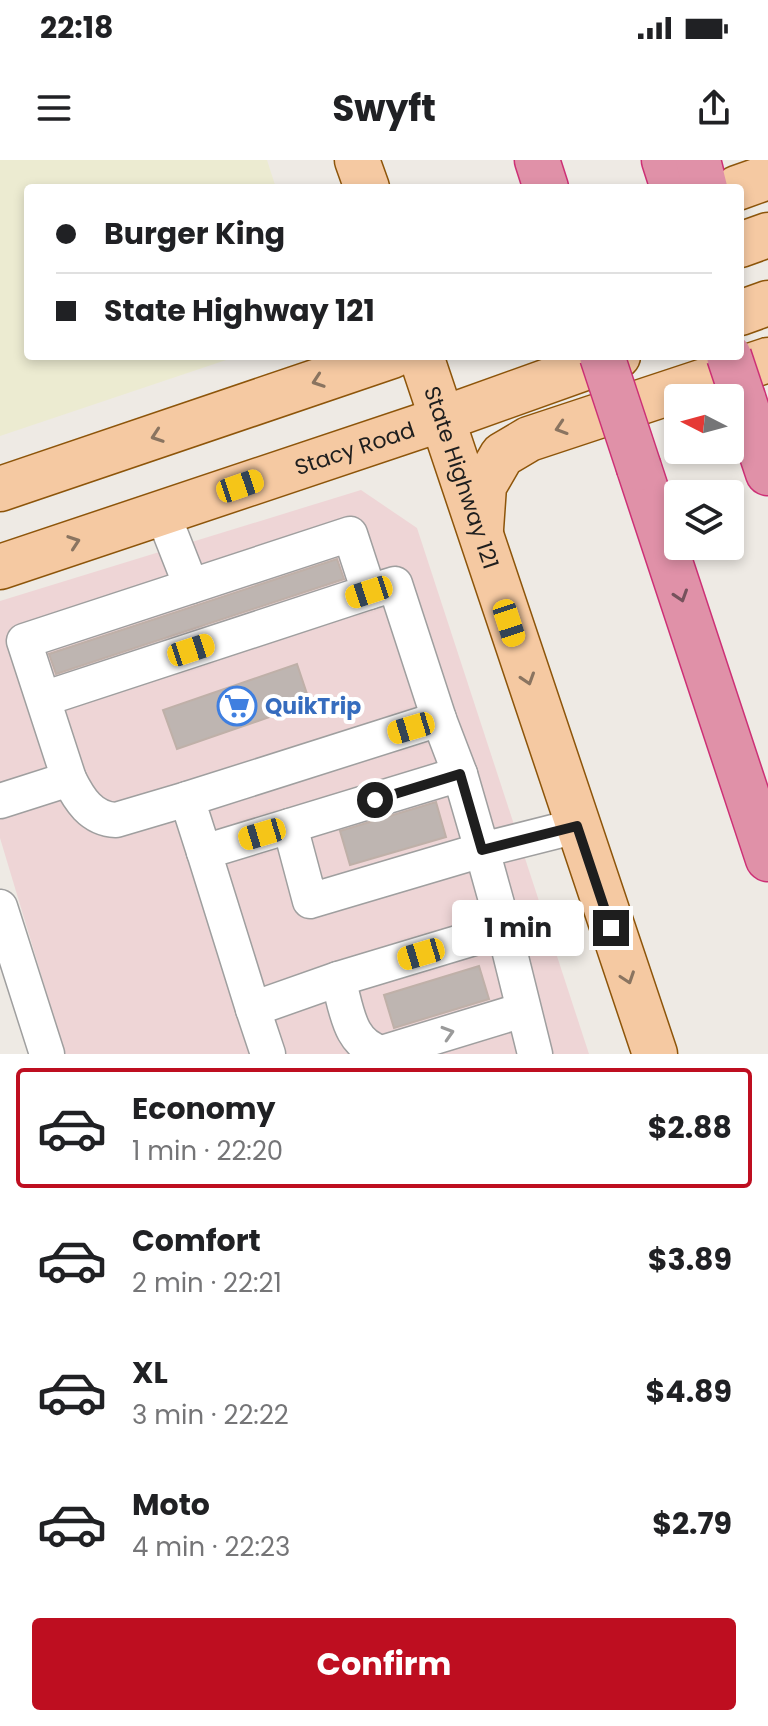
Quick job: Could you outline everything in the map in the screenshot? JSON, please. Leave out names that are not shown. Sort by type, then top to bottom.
[{"type":"highway","points":[[664,160],[672,184]]},
{"type":"highway","points":[[698,160],[704,184]]},
{"type":"highway","points":[[603,360],[768,859]]},
{"type":"highway","points":[[731,360],[740,384]]},
{"type":"highway","points":[[744,393],[768,473]]},
{"type":"main road","points":[[357,160],[366,184]]},
{"type":"main road","points":[[744,186],[768,177]]},
{"type":"main road","points":[[744,244],[768,235]]},
{"type":"main road","points":[[744,312],[768,303]]},
{"type":"main road","points":[[0,489],[380,360]]},
{"type":"main road","name":"State Highway 121","points":[[422,360],[655,1054]]},
{"type":"main road","name":"Stacy Road","points":[[0,567],[442,419],[607,360]]},
{"type":"main road","points":[[480,536],[484,486],[502,455],[529,439],[768,360]]},
{"type":"street","points":[[162,512],[191,586]]},
{"type":"street","points":[[369,592],[350,534],[24,641],[69,779],[84,805],[104,820],[116,820],[439,719]]},
{"type":"street","points":[[43,699],[395,584],[460,774],[535,1054]]},
{"type":"street","points":[[204,852],[460,774]]},
{"type":"street","points":[[0,801],[69,779]]},
{"type":"street","points":[[187,799],[268,1054]]},
{"type":"street","points":[[290,826],[310,901],[482,850],[577,826]]},
{"type":"street","points":[[0,907],[47,1054]]},
{"type":"street","points":[[253,1009],[338,979],[504,929]]},
{"type":"street","points":[[338,979],[356,1038],[366,1049],[382,1053],[523,1010]]},
{"type":"shaded area","points":[[361,490],[417,528],[589,1054],[65,1054],[0,838],[0,601]]},
{"type":"green space","points":[[0,160],[267,160],[275,184],[24,184],[24,360],[226,360],[0,436]]},
{"type":"building","points":[[337,559],[344,579],[56,674],[49,654]]},
{"type":"building","name":"QuikTrip","points":[[297,664],[310,703],[177,749],[163,710]]},
{"type":"building","points":[[436,802],[446,837],[350,865],[340,831]]},
{"type":"building","points":[[479,966],[489,999],[394,1028],[384,995]]},
{"type":"place","name":"QuikTrip","points":[[237,706]]},
{"type":"route","points":[[375,800],[460,774],[482,850],[577,826],[611,928]]}]
